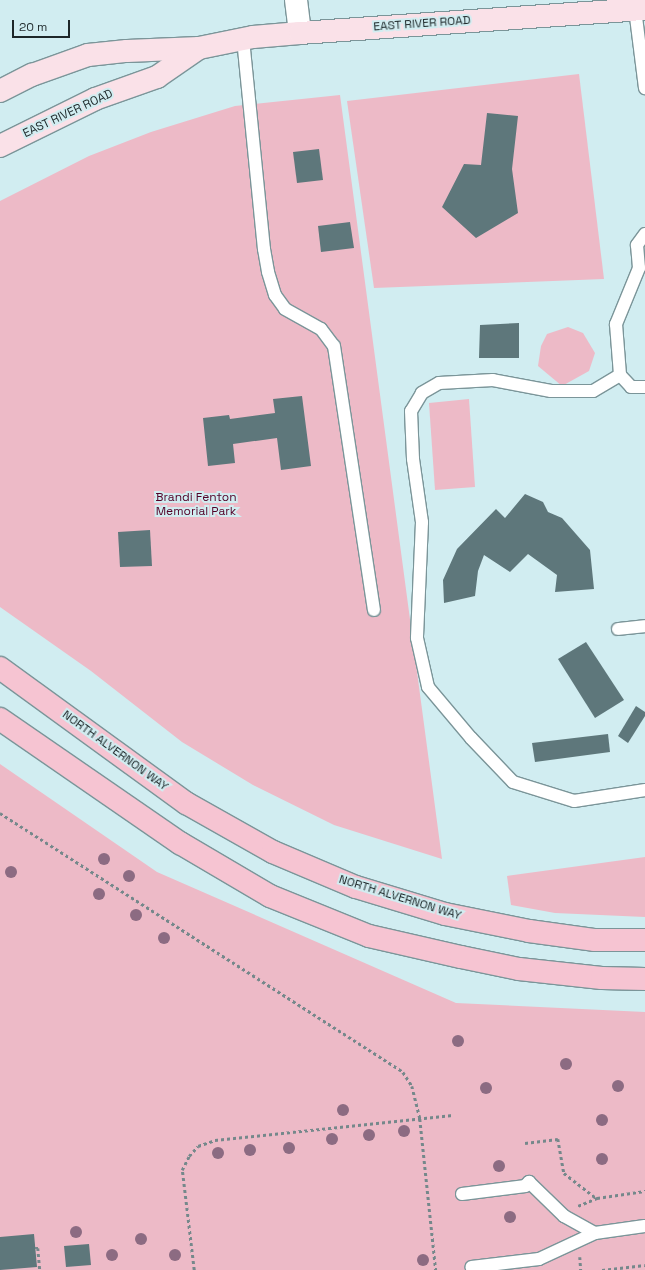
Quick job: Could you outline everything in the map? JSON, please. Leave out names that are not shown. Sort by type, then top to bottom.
[{"type":"main road","name":"NORTH ALVERNON WAY","points":[[0,668],[186,803],[273,852],[356,887],[445,914],[529,932],[595,940],[645,940]]},
{"type":"main road","points":[[0,719],[180,843],[270,896],[362,933],[460,957],[519,969],[602,978],[645,979]]},
{"type":"street","points":[[296,0],[300,33]]},
{"type":"street","name":"EAST RIVER ROAD","points":[[0,91],[32,75],[88,55],[127,51],[199,48],[243,39],[300,33],[640,9]]},
{"type":"street","name":"EAST RIVER ROAD","points":[[0,146],[95,99],[157,77],[199,48]]},
{"type":"lane","points":[[640,9],[645,88]]},
{"type":"lane","points":[[243,39],[264,248],[268,272],[275,296],[285,309],[321,330],[334,346],[374,610]]},
{"type":"lane","points":[[645,234],[637,244],[639,268],[616,324],[620,375],[631,386],[645,387]]},
{"type":"lane","points":[[620,375],[593,391],[551,391],[493,380],[439,383],[422,393],[411,411],[413,459],[422,522],[418,582],[417,638],[428,686],[472,738],[513,782],[574,801],[645,790]]},
{"type":"lane","points":[[618,629],[645,626]]},
{"type":"lane","points":[[462,1194],[525,1186],[529,1182],[564,1216],[595,1233]]},
{"type":"lane","points":[[471,1267],[539,1258],[595,1233],[645,1226]]},
{"type":"path","points":[[0,813],[403,1072],[412,1086],[420,1119],[436,1270]]},
{"type":"path","points":[[194,1270],[182,1170],[189,1156],[198,1146],[215,1140],[453,1115]]},
{"type":"path","points":[[525,1143],[558,1139],[564,1173],[597,1198]]},
{"type":"path","points":[[35,1248],[38,1248],[40,1270]]},
{"type":"path","points":[[602,1270],[645,1265]]},
{"type":"green space","points":[[579,74],[604,279],[374,288],[347,101]]},
{"type":"green space","name":"Brandi Fenton Memorial Park","points":[[340,95],[442,859],[334,825],[253,785],[182,742],[91,671],[0,607],[0,201],[89,156],[151,132],[235,106]]},
{"type":"green space","points":[[568,327],[583,333],[595,353],[589,371],[562,386],[538,366],[541,346],[547,334]]},
{"type":"green space","points":[[469,399],[475,487],[435,490],[429,403]]},
{"type":"green space","points":[[0,764],[157,872],[456,1003],[645,1012],[645,1270],[0,1270]]},
{"type":"green space","points":[[645,857],[645,917],[555,913],[511,905],[507,876]]},
{"type":"building","points":[[487,113],[518,116],[512,169],[518,213],[476,238],[442,207],[464,164],[481,165]]},
{"type":"building","points":[[319,149],[323,180],[297,183],[293,152]]},
{"type":"building","points":[[350,222],[354,248],[321,252],[318,226]]},
{"type":"building","points":[[519,323],[519,358],[479,358],[480,325]]},
{"type":"building","points":[[302,396],[311,466],[281,470],[277,438],[233,444],[235,463],[208,466],[203,418],[229,415],[230,419],[275,413],[273,399]]},
{"type":"building","points":[[525,494],[543,502],[548,512],[562,518],[590,550],[594,589],[555,592],[557,575],[528,554],[510,572],[484,555],[478,571],[475,596],[444,603],[443,580],[457,549],[496,509],[505,518]]},
{"type":"building","points":[[150,530],[152,566],[120,567],[118,532]]},
{"type":"building","points":[[586,642],[624,700],[595,718],[558,659]]},
{"type":"building","points":[[636,706],[645,712],[645,716],[628,743],[618,736]]},
{"type":"building","points":[[608,734],[610,752],[535,762],[532,743]]},
{"type":"building","points":[[34,1234],[37,1267],[0,1270],[0,1237]]},
{"type":"building","points":[[89,1244],[91,1265],[66,1267],[64,1246]]}]
